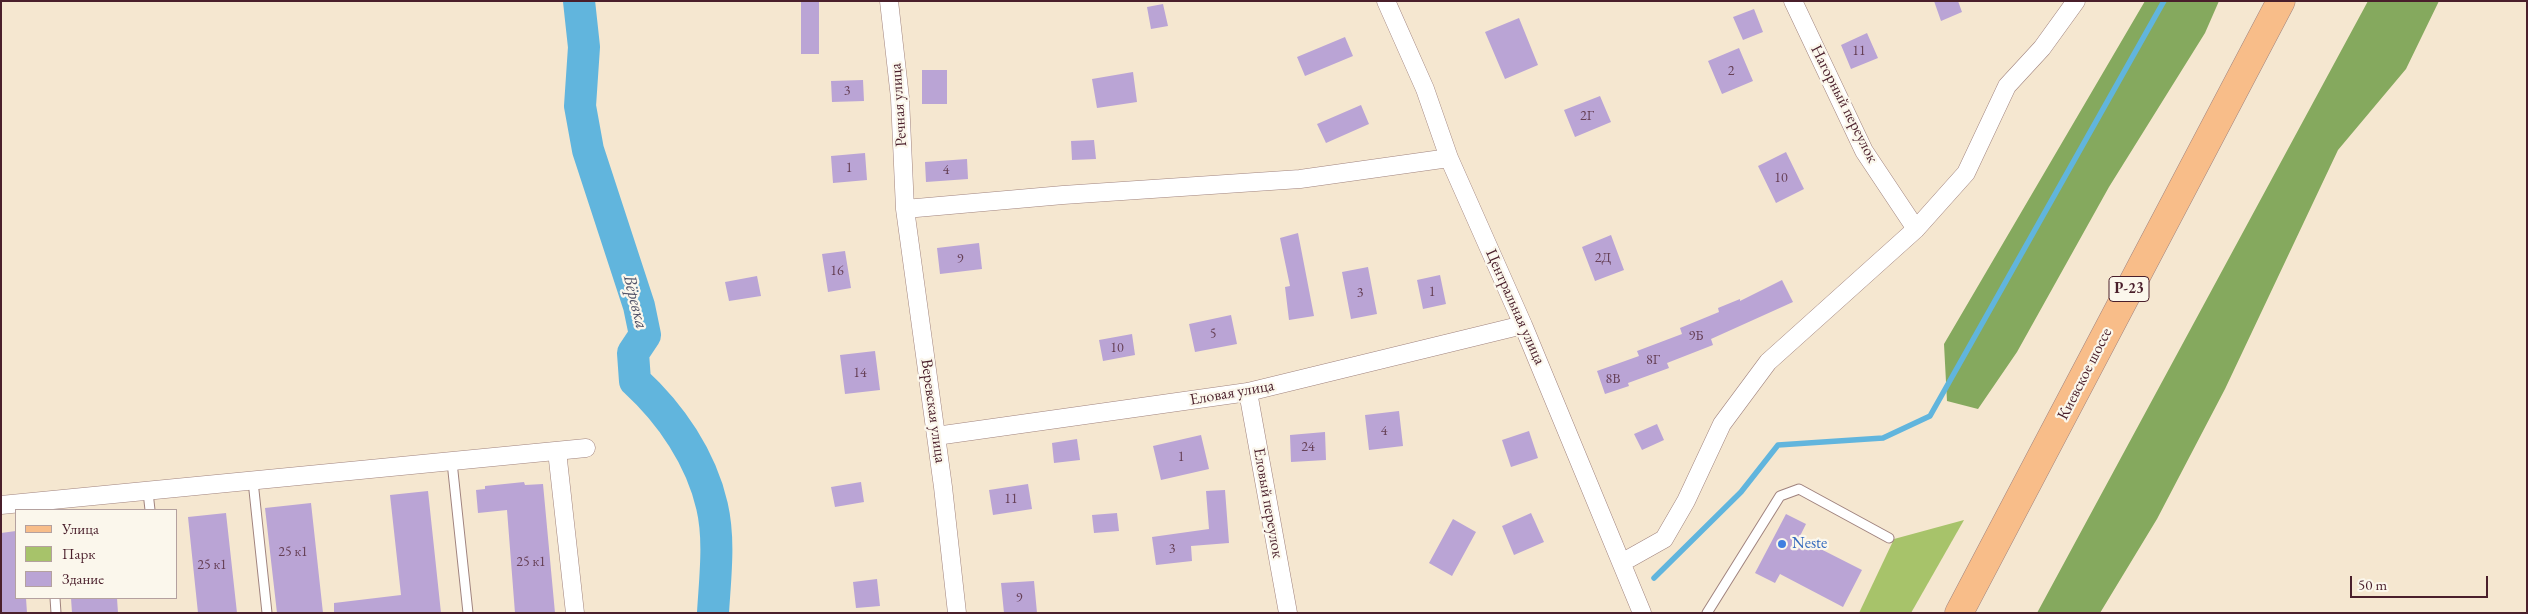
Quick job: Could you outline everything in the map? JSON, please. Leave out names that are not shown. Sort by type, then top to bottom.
[{"type":"main road","name":"Киевское шоссе","points":[[1959,613],[2281,1]]},
{"type":"street","name":"Речная улица","points":[[889,1],[900,98],[905,209]]},
{"type":"street","name":"Центральная улица","points":[[1386,1],[1424,90],[1449,158],[1523,325],[1623,562],[1642,613]]},
{"type":"street","name":"Нагорный переулок","points":[[1794,1],[1864,151],[1916,229]]},
{"type":"street","points":[[1623,562],[1664,539],[1686,501],[1722,424],[1768,362],[1916,229],[1966,173],[2007,86],[2042,48],[2076,1]]},
{"type":"street","points":[[905,209],[1063,195],[1300,179],[1449,158]]},
{"type":"street","name":"Веревская улица","points":[[905,209],[936,436],[957,613]]},
{"type":"street","name":"Еловая улица","points":[[936,436],[1248,392],[1523,325]]},
{"type":"street","name":"Еловый переулок","points":[[1248,392],[1288,613]]},
{"type":"street","points":[[1,505],[46,506],[148,492],[586,448]]},
{"type":"street","points":[[557,451],[575,613]]},
{"type":"lane","points":[[452,462],[468,613]]},
{"type":"lane","points":[[253,481],[267,613]]},
{"type":"lane","points":[[1707,613],[1780,496],[1792,491],[1799,489],[1889,538]]},
{"type":"lane","points":[[148,492],[150,509]]},
{"type":"lane","points":[[55,599],[56,613]]},
{"type":"green space","points":[[2145,1],[2219,1],[2205,33],[2109,187],[2017,352],[1978,409],[1947,401],[1944,344]]},
{"type":"green space","points":[[2368,1],[2439,1],[2406,69],[2338,150],[2225,389],[2157,519],[2100,613],[2037,613]]},
{"type":"green space","points":[[1964,520],[1911,613],[1859,613],[1894,539]]},
{"type":"building","points":[[801,1],[819,1],[819,54],[801,54]]},
{"type":"building","points":[[1934,1],[1958,1],[1962,12],[1941,21]]},
{"type":"building","points":[[1163,4],[1168,26],[1151,29],[1147,7]]},
{"type":"building","points":[[1754,9],[1763,32],[1743,40],[1733,17]]},
{"type":"building","points":[[1519,18],[1538,65],[1505,79],[1485,32]]},
{"type":"building","points":[[1867,33],[1878,58],[1851,69],[1841,45]]},
{"type":"building","points":[[1345,37],[1353,56],[1305,76],[1297,57]]},
{"type":"building","points":[[1739,48],[1753,81],[1722,94],[1708,61]]},
{"type":"building","points":[[922,70],[947,70],[947,104],[922,104]]},
{"type":"building","points":[[1133,72],[1137,102],[1097,108],[1092,79]]},
{"type":"building","points":[[863,80],[864,101],[832,102],[831,81]]},
{"type":"building","points":[[1600,96],[1611,122],[1575,137],[1564,110]]},
{"type":"building","points":[[1361,105],[1369,124],[1326,143],[1317,124]]},
{"type":"building","points":[[1094,140],[1096,159],[1072,160],[1071,141]]},
{"type":"building","points":[[1786,152],[1804,189],[1776,203],[1758,166]]},
{"type":"building","points":[[865,153],[867,180],[833,183],[831,156]]},
{"type":"building","points":[[967,159],[968,179],[926,182],[925,162]]},
{"type":"building","points":[[1298,233],[1314,316],[1289,320],[1285,287],[1290,286],[1280,238]]},
{"type":"building","points":[[1611,235],[1624,270],[1595,281],[1582,247]]},
{"type":"building","points":[[979,243],[982,269],[940,274],[937,248]]},
{"type":"building","points":[[845,251],[851,288],[828,292],[822,254]]},
{"type":"building","points":[[1368,267],[1377,314],[1351,319],[1342,272]]},
{"type":"building","points":[[1440,275],[1446,304],[1423,309],[1417,280]]},
{"type":"building","points":[[757,276],[761,296],[729,301],[725,282]]},
{"type":"building","points":[[1782,280],[1793,302],[1711,339],[1713,345],[1667,363],[1669,368],[1628,383],[1629,386],[1605,394],[1597,371],[1639,356],[1637,351],[1682,334],[1680,328],[1719,312],[1718,308],[1740,299],[1740,301]]},
{"type":"building","points":[[1231,315],[1237,344],[1195,352],[1189,324]]},
{"type":"building","points":[[1132,334],[1135,355],[1103,361],[1099,340]]},
{"type":"building","points":[[875,351],[880,390],[845,394],[840,355]]},
{"type":"building","points":[[1399,411],[1403,446],[1369,450],[1365,415]]},
{"type":"building","points":[[1657,424],[1664,440],[1642,450],[1634,434]]},
{"type":"building","points":[[1529,431],[1538,458],[1511,467],[1502,440]]},
{"type":"building","points":[[1325,432],[1326,460],[1291,462],[1290,435]]},
{"type":"building","points":[[1201,435],[1209,469],[1161,480],[1153,446]]},
{"type":"building","points":[[1077,439],[1080,460],[1054,463],[1052,443]]},
{"type":"building","points":[[524,482],[525,485],[543,484],[555,613],[515,613],[507,510],[478,513],[476,490],[485,489],[485,486]]},
{"type":"building","points":[[861,482],[864,502],[835,507],[831,487]]},
{"type":"building","points":[[1028,484],[1032,509],[993,515],[989,490]]},
{"type":"building","points":[[1225,490],[1229,543],[1191,546],[1192,561],[1156,565],[1152,537],[1209,529],[1206,491]]},
{"type":"building","points":[[428,491],[441,613],[334,613],[334,603],[401,595],[390,495]]},
{"type":"building","points":[[311,503],[323,613],[277,613],[265,508]]},
{"type":"building","points":[[226,513],[237,613],[198,613],[188,517]]},
{"type":"building","points":[[1117,513],[1119,531],[1094,533],[1092,515]]},
{"type":"building","points":[[1531,513],[1544,542],[1514,555],[1502,526]]},
{"type":"building","points":[[1786,514],[1806,524],[1799,538],[1862,570],[1843,607],[1780,574],[1775,583],[1755,573]]},
{"type":"building","points":[[1453,519],[1476,532],[1452,576],[1429,563]]},
{"type":"building","points":[[15,531],[15,599],[26,599],[27,613],[1,613],[1,533]]},
{"type":"building","points":[[877,579],[880,606],[856,608],[853,582]]},
{"type":"building","points":[[1034,581],[1037,613],[1004,613],[1001,583]]},
{"type":"building","points":[[71,599],[117,599],[118,613],[72,613]]},
{"type":"waterway","name":"Вёревка","points":[[579,1],[584,47],[580,106],[588,150],[639,306],[645,335],[633,353],[635,381],[661,408],[683,438],[707,488],[716,532],[713,613]]},
{"type":"waterway","points":[[1654,578],[1741,492],[1778,445],[1883,438],[1930,416],[2164,1]]},
{"type":"place","name":"Neste","points":[[1782,544]]}]
